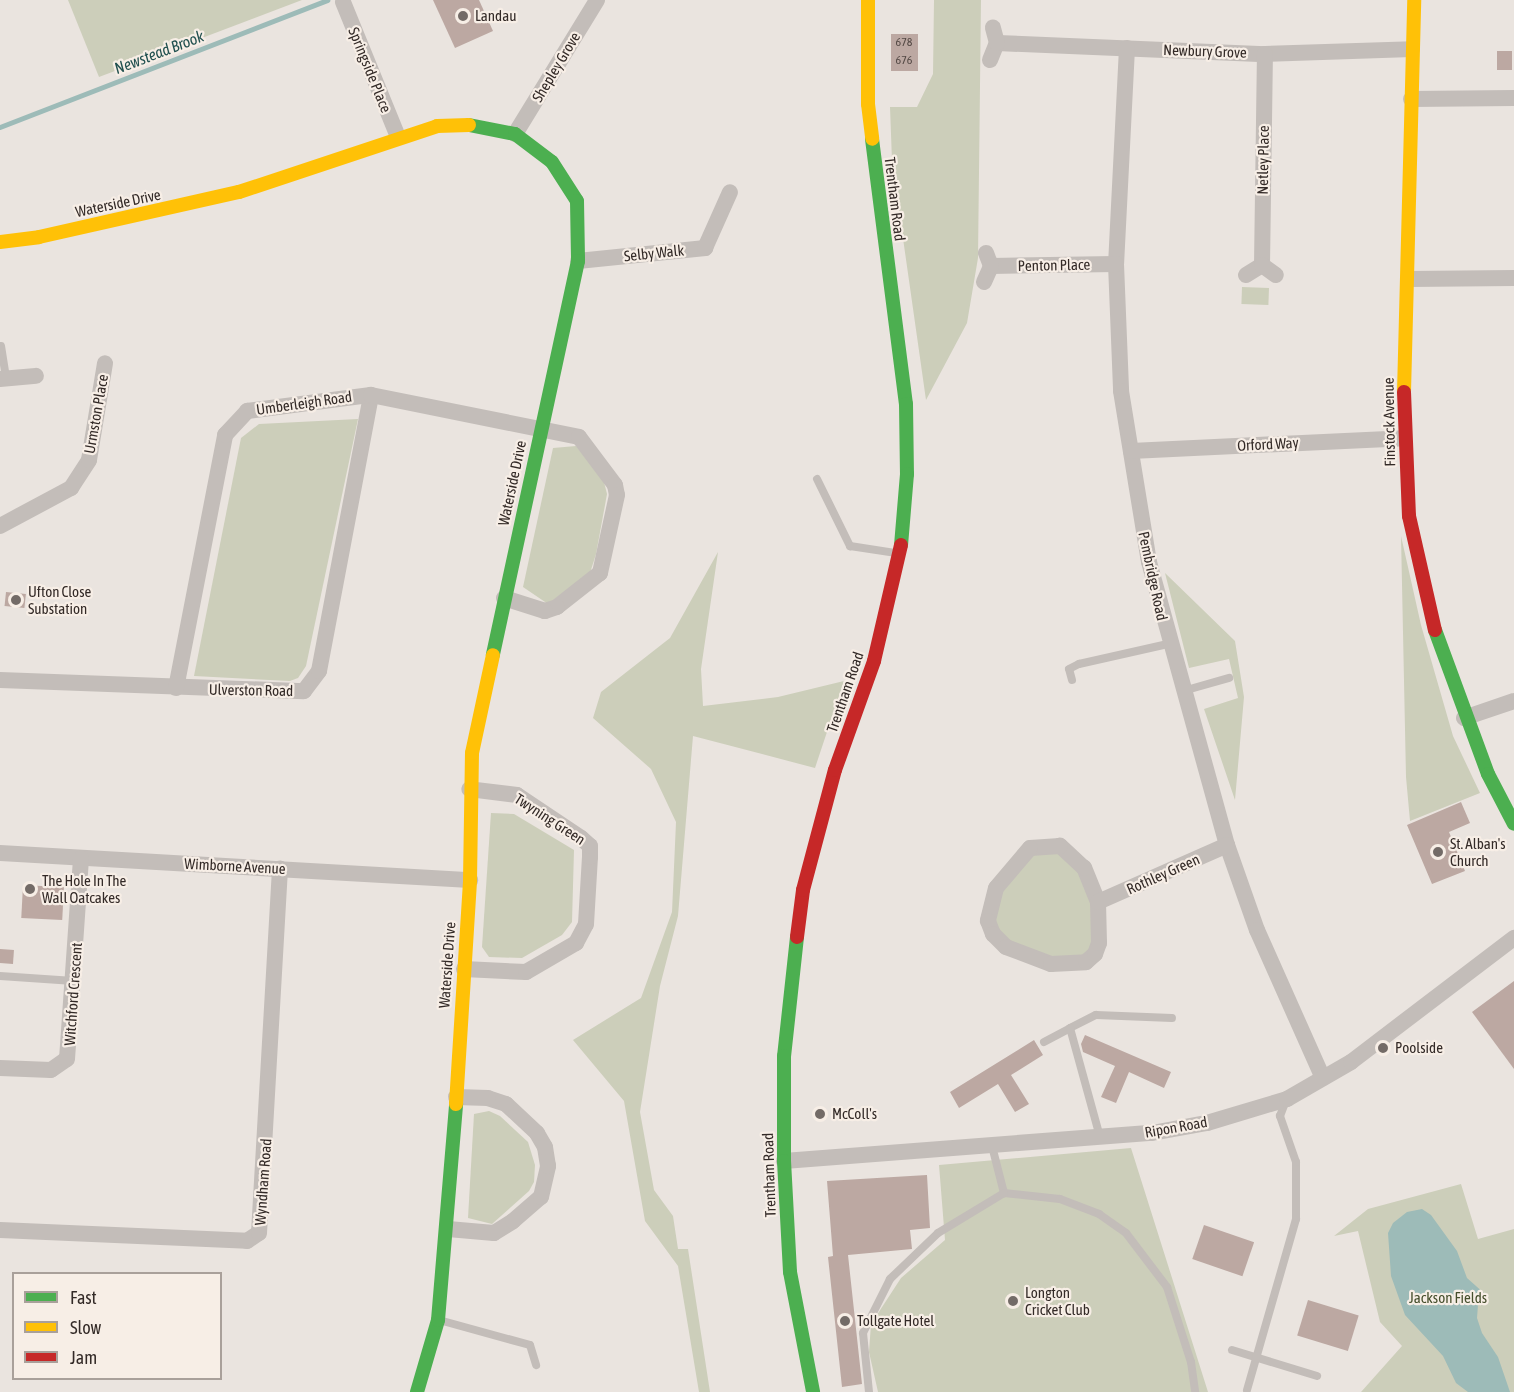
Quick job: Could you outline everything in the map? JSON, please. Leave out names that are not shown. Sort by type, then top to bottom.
[{"type":"street","name":"Shepley Grove","points":[[515,134],[597,0]]},
{"type":"street","name":"Trentham Road","points":[[813,1392],[790,1272],[784,1161],[784,1056],[803,890],[835,770],[874,661],[899,554],[907,484],[906,404],[868,104],[868,0]]},
{"type":"street","name":"Finstock Avenue","points":[[1414,0],[1404,438],[1409,516],[1439,647],[1464,718],[1514,824]]},
{"type":"street","name":"Springside Place","points":[[343,2],[398,137]]},
{"type":"street","name":"Newbury Grove","points":[[990,60],[995,36],[1127,48],[1265,54],[1412,50]]},
{"type":"street","name":"Pembridge Road","points":[[1127,48],[1116,264],[1121,391],[1149,562],[1168,644],[1227,846],[1257,930],[1323,1078]]},
{"type":"street","name":"Netley Place","points":[[1262,265],[1265,54]]},
{"type":"street","points":[[1411,99],[1514,98]]},
{"type":"street","name":"Waterside Drive","points":[[0,242],[39,237],[239,192],[308,172],[398,137],[436,126],[469,124],[515,134],[552,162],[577,201],[578,261],[504,598],[469,789],[470,880],[448,1229],[438,1320],[417,1392]]},
{"type":"street","name":"Selby Walk","points":[[578,261],[705,248],[730,192]]},
{"type":"street","name":"Penton Place","points":[[984,282],[988,259],[1116,264]]},
{"type":"street","points":[[1246,275],[1262,265],[1276,275]]},
{"type":"street","points":[[1409,279],[1514,278]]},
{"type":"street","name":"Urmston Place","points":[[0,525],[71,488],[77,479],[89,460],[97,428],[105,363]]},
{"type":"street","points":[[3,378],[36,376]]},
{"type":"street","name":"Umberleigh Road","points":[[176,688],[230,427],[247,411],[371,394],[540,427],[579,437],[615,485],[617,495],[600,573],[593,582],[546,611],[504,598]]},
{"type":"street","name":"Ulverston Road","points":[[0,680],[304,691],[319,671],[371,394]]},
{"type":"street","name":"Orford Way","points":[[1131,451],[1404,438]]},
{"type":"street","points":[[1464,718],[1514,700]]},
{"type":"street","name":"Twyning Green","points":[[464,969],[526,972],[576,944],[586,924],[590,857],[590,846],[581,838],[517,795],[469,789]]},
{"type":"street","points":[[1060,846],[1084,868],[1098,902],[1101,927],[1095,954],[1071,966],[1052,964],[1006,948],[993,934],[988,921],[996,888],[1030,848],[1060,846]]},
{"type":"street","name":"Rothley Green","points":[[1098,902],[1227,846]]},
{"type":"street","name":"Wimborne Avenue","points":[[0,853],[470,880]]},
{"type":"street","name":"Witchford Crescent","points":[[0,1068],[51,1070],[67,1059],[75,981],[81,858]]},
{"type":"street","name":"Wyndham Road","points":[[0,1230],[247,1241],[259,1233],[280,869]]},
{"type":"street","name":"Ripon Road","points":[[784,1161],[1100,1137],[1207,1123],[1287,1099],[1352,1062],[1514,938]]},
{"type":"street","points":[[448,1229],[494,1233],[513,1221],[541,1197],[548,1166],[545,1147],[537,1133],[506,1104],[488,1098],[456,1097]]},
{"type":"lane","points":[[1,346],[3,378]]},
{"type":"lane","points":[[817,479],[850,546],[899,554]]},
{"type":"lane","points":[[1072,680],[1069,669],[1079,664],[1168,644]]},
{"type":"lane","points":[[1182,692],[1229,678]]},
{"type":"lane","points":[[0,976],[75,981]]},
{"type":"lane","points":[[1044,1042],[1096,1015],[1172,1018]]},
{"type":"lane","points":[[1070,1028],[1100,1137]]},
{"type":"lane","points":[[1247,1390],[1296,1219],[1296,1162],[1280,1116],[1287,1099]]},
{"type":"lane","points":[[992,1146],[1004,1193]]},
{"type":"lane","points":[[869,1392],[863,1333],[890,1279],[938,1233],[1004,1193],[1060,1200],[1099,1214],[1126,1233],[1167,1287],[1191,1362],[1195,1392]]},
{"type":"lane","points":[[438,1320],[530,1345],[536,1365]]},
{"type":"lane","points":[[1232,1350],[1317,1376]]},
{"type":"green space","points":[[68,0],[302,0],[99,77]]},
{"type":"green space","points":[[934,0],[981,0],[978,258],[967,323],[926,400],[892,161],[890,107],[917,107],[933,74]]},
{"type":"green space","points":[[1242,287],[1269,288],[1268,305],[1241,304]]},
{"type":"green space","points":[[358,419],[306,666],[298,678],[290,681],[194,676],[241,438],[259,424]]},
{"type":"green space","points":[[576,446],[603,478],[607,494],[596,554],[590,573],[548,604],[523,587],[553,448]]},
{"type":"green space","points":[[1401,536],[1421,625],[1453,736],[1480,793],[1410,821],[1406,777]]},
{"type":"green space","points":[[718,552],[701,669],[703,706],[778,697],[844,681],[815,768],[693,736],[678,916],[660,986],[640,1112],[654,1190],[673,1216],[678,1249],[688,1249],[710,1392],[699,1392],[678,1266],[645,1221],[624,1101],[573,1040],[641,998],[672,912],[676,822],[651,769],[593,718],[601,692],[670,638]]},
{"type":"green space","points":[[1165,573],[1235,641],[1244,697],[1235,800],[1204,709],[1238,698],[1229,659],[1189,668]]},
{"type":"green space","points":[[491,813],[514,814],[574,850],[572,922],[562,935],[522,958],[489,957],[482,947]]},
{"type":"green space","points":[[1059,849],[1082,870],[1095,903],[1092,952],[1071,962],[1008,945],[992,920],[1000,890],[1032,851]]},
{"type":"green space","points":[[489,1111],[500,1116],[528,1142],[535,1165],[534,1182],[529,1191],[492,1224],[468,1218],[474,1114]]},
{"type":"green space","points":[[1131,1148],[1208,1392],[878,1392],[869,1352],[871,1324],[901,1278],[945,1240],[939,1165]]},
{"type":"green space","name":"Jackson Fields","points":[[1461,1184],[1478,1239],[1514,1229],[1514,1392],[1361,1392],[1402,1346],[1380,1322],[1358,1231],[1334,1236],[1368,1209]]},
{"type":"water","points":[[1422,1209],[1431,1215],[1457,1251],[1467,1278],[1485,1294],[1478,1305],[1477,1318],[1482,1333],[1498,1357],[1510,1392],[1468,1392],[1456,1383],[1443,1356],[1405,1315],[1391,1276],[1388,1233],[1393,1223],[1407,1212]]},
{"type":"building","name":"Landau","points":[[433,0],[479,0],[493,31],[455,48]]},
{"type":"building","points":[[891,34],[918,34],[918,71],[891,71]]},
{"type":"building","points":[[1497,51],[1512,51],[1512,70],[1497,70]]},
{"type":"building","name":"Ufton Close Substation","points":[[6,592],[26,594],[24,608],[5,606]]},
{"type":"building","name":"St. Alban's Church","points":[[1461,802],[1470,823],[1449,832],[1465,871],[1432,884],[1407,825]]},
{"type":"building","points":[[23,885],[64,887],[62,920],[21,918]]},
{"type":"building","points":[[0,949],[14,950],[13,964],[0,963]]},
{"type":"building","points":[[1514,981],[1514,1069],[1472,1012]]},
{"type":"building","points":[[1085,1035],[1171,1072],[1164,1088],[1129,1072],[1116,1103],[1101,1097],[1115,1066],[1083,1052],[1081,1044]]},
{"type":"building","points":[[1034,1040],[1043,1055],[1011,1075],[1029,1104],[1015,1112],[998,1084],[959,1108],[950,1092]]},
{"type":"building","name":"Tollgate Hotel","points":[[927,1175],[930,1228],[910,1230],[912,1249],[848,1255],[862,1384],[842,1387],[828,1257],[833,1256],[827,1181]]},
{"type":"building","points":[[1204,1225],[1254,1242],[1242,1276],[1192,1259]]},
{"type":"building","points":[[1308,1300],[1359,1315],[1348,1351],[1297,1335]]},
{"type":"waterway","name":"Newstead Brook","points":[[0,127],[327,0]]},
{"type":"traffic: fast","points":[[469,125],[515,134],[552,162],[577,201],[578,261],[493,655]]},
{"type":"traffic: fast","points":[[872,139],[906,404],[907,474],[901,545]]},
{"type":"traffic: fast","points":[[1435,630],[1488,774],[1514,824]]},
{"type":"traffic: fast","points":[[797,937],[784,1056],[784,1161],[790,1272],[813,1392]]},
{"type":"traffic: fast","points":[[417,1392],[438,1320],[456,1104]]},
{"type":"traffic: slow","points":[[868,0],[868,104],[872,139]]},
{"type":"traffic: slow","points":[[1404,392],[1414,0]]},
{"type":"traffic: slow","points":[[0,242],[39,237],[239,192],[437,126],[469,125]]},
{"type":"traffic: slow","points":[[456,1104],[470,880],[472,753],[493,655]]},
{"type":"traffic: jam","points":[[1404,392],[1409,516],[1435,630]]},
{"type":"traffic: jam","points":[[797,937],[803,890],[835,770],[874,661],[901,545]]},
{"type":"place","name":"Landau","points":[[463,16]]},
{"type":"place","name":"Ufton Close Substation","points":[[16,600]]},
{"type":"place","name":"St. Alban's Church","points":[[1438,852]]},
{"type":"place","name":"The Hole In The Wall Oatcakes","points":[[30,889]]},
{"type":"place","name":"Poolside","points":[[1383,1048]]},
{"type":"place","name":"McColl's","points":[[820,1114]]},
{"type":"place","name":"Longton Cricket Club","points":[[1013,1301]]},
{"type":"place","name":"Tollgate Hotel","points":[[845,1321]]}]
